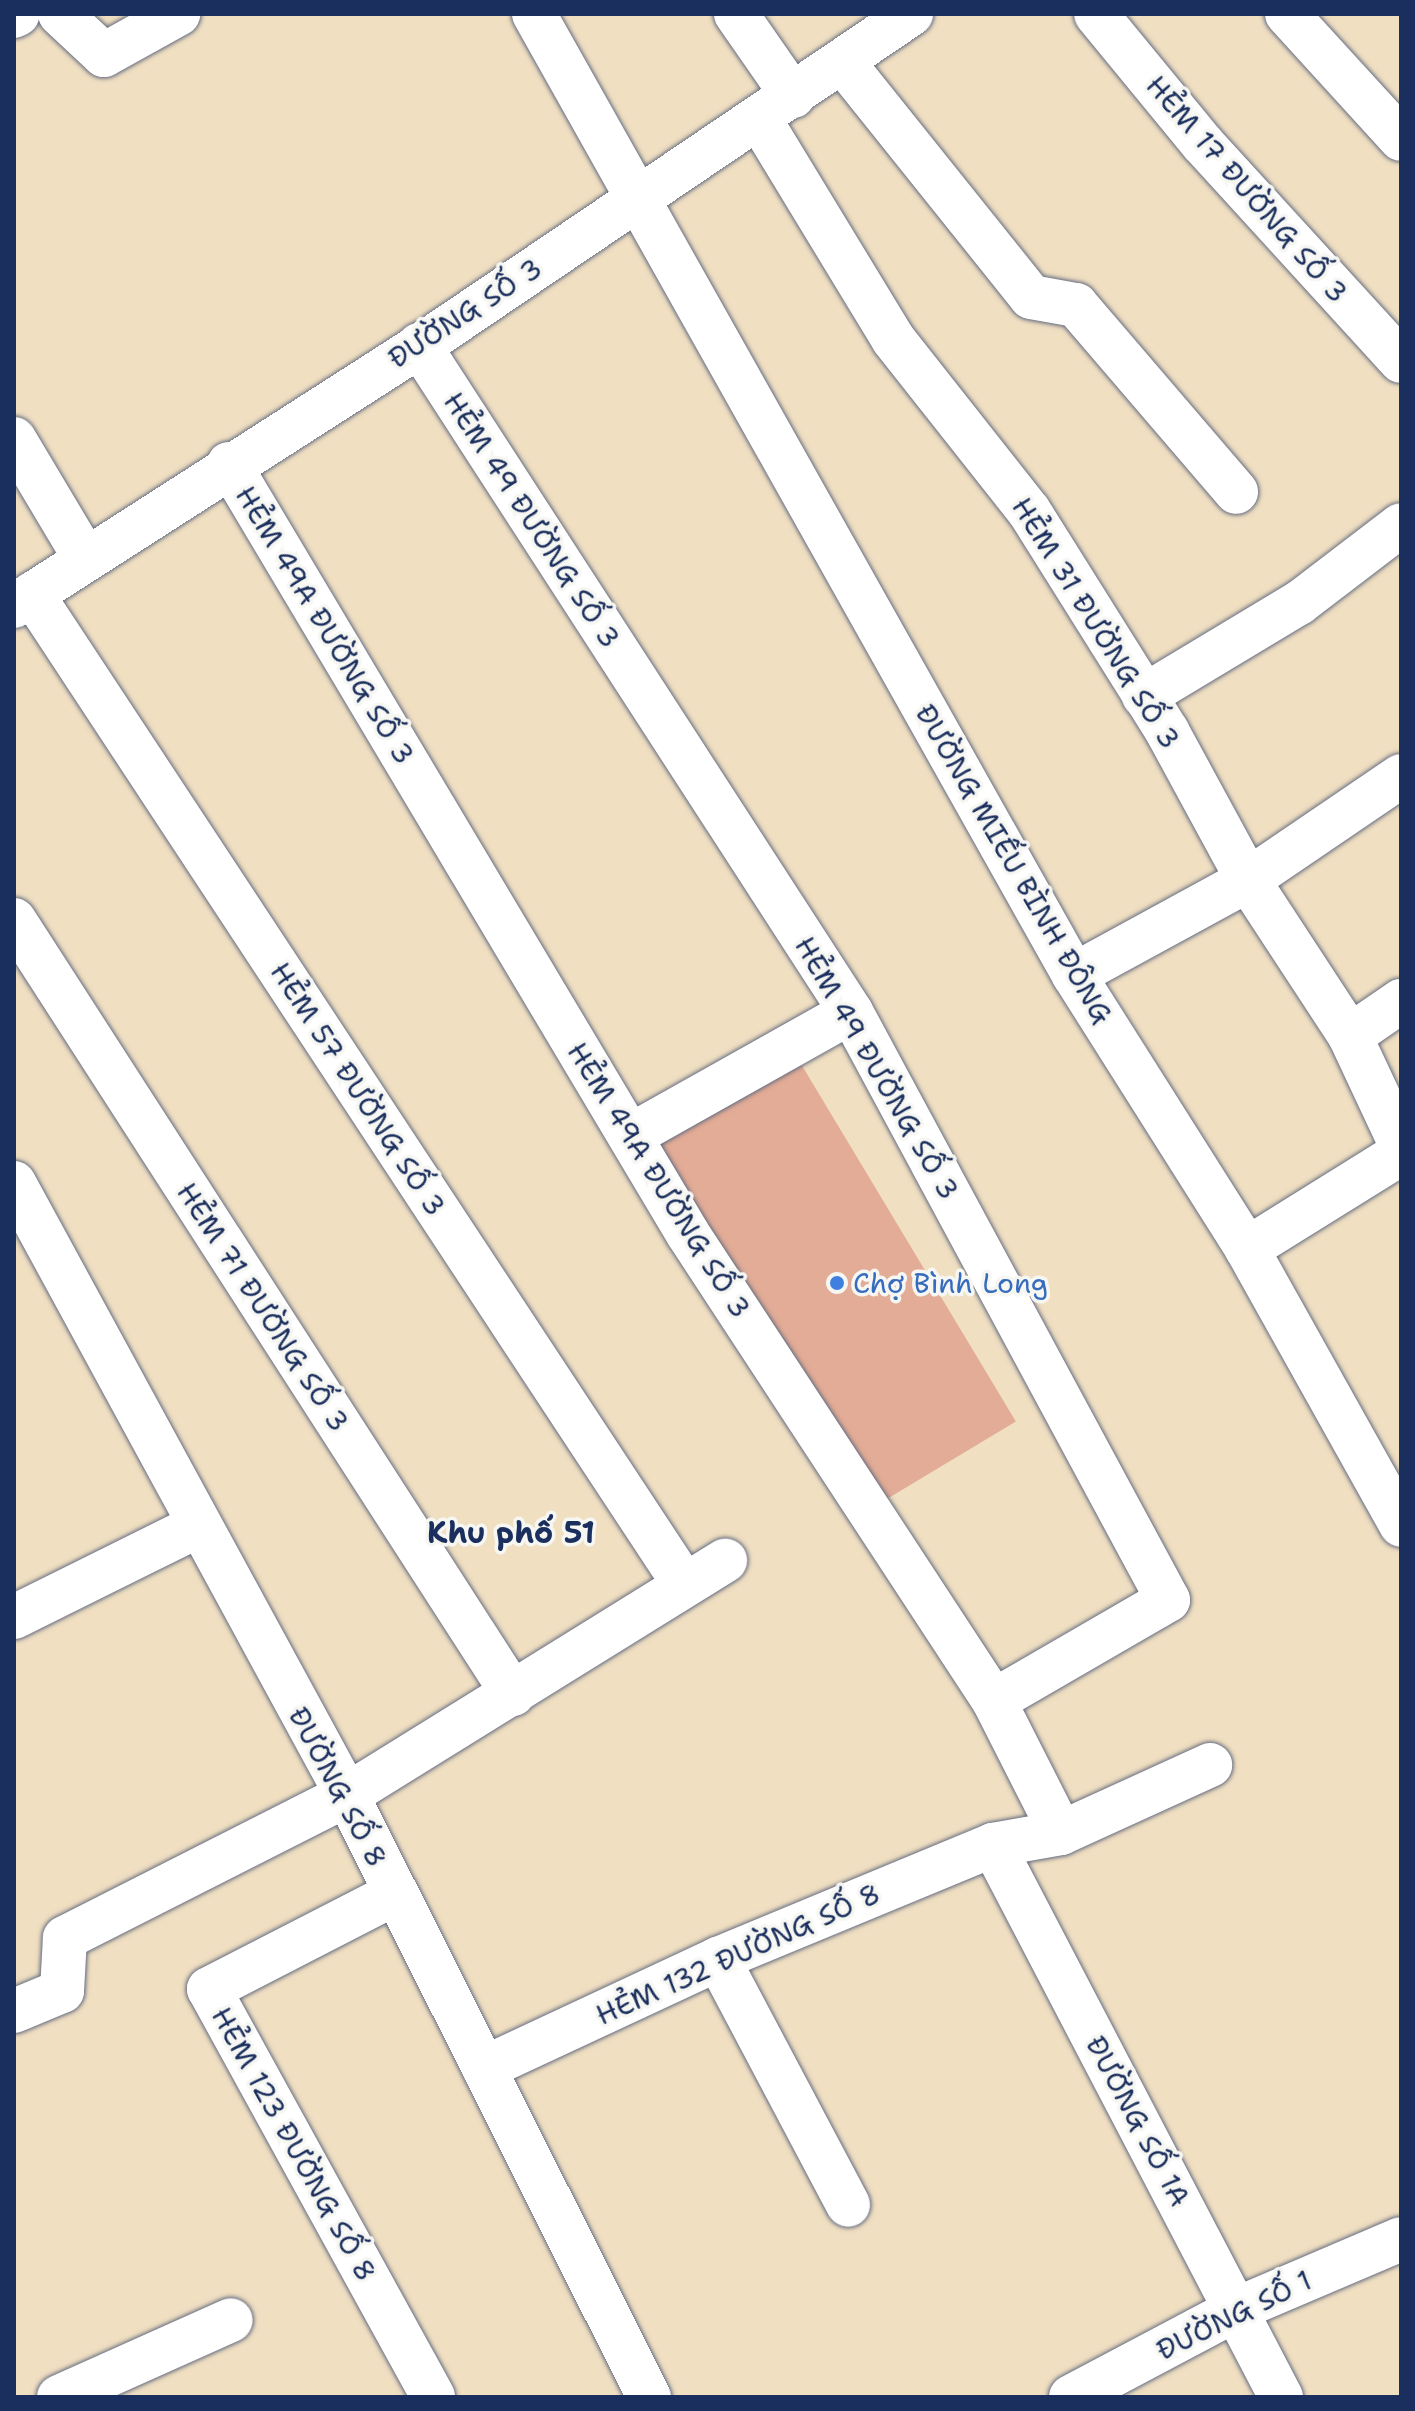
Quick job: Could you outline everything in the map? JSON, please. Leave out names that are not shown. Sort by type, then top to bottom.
[{"type":"street","points":[[60,14],[104,55],[178,14]]},
{"type":"street","name":"ĐƯỜNG MIẾU BÌNH ĐÔNG","points":[[534,14],[1074,975],[1247,1249],[1401,1525]]},
{"type":"street","name":"HẺM 31 ĐƯỜNG SỐ 3","points":[[736,14],[776,108],[893,339],[1029,511],[1144,696],[1248,880],[1350,1036],[1401,1145]]},
{"type":"street","name":"ĐƯỜNG SỐ 3","points":[[23,600],[229,464],[419,345],[776,108],[853,39],[911,14]]},
{"type":"street","name":"HẺM 17 ĐƯỜNG SỐ 3","points":[[1096,14],[1202,143],[1401,361]]},
{"type":"street","points":[[1287,14],[1401,139]]},
{"type":"street","points":[[853,39],[1031,297],[1076,305],[1236,492]]},
{"type":"street","name":"HẺM 49 ĐƯỜNG SỐ 3","points":[[419,345],[851,1012],[1168,1600],[994,1701]]},
{"type":"street","points":[[14,439],[85,558]]},
{"type":"street","name":"HẺM 49A ĐƯỜNG SỐ 3","points":[[229,464],[630,1136],[994,1701],[1061,1833]]},
{"type":"street","points":[[1144,696],[1299,603],[1401,525]]},
{"type":"street","name":"HẺM 57 ĐƯỜNG SỐ 3","points":[[23,600],[684,1584]]},
{"type":"street","points":[[1074,975],[1248,880],[1401,776]]},
{"type":"street","name":"HẺM 71 ĐƯỜNG SỐ 3","points":[[14,920],[513,1694]]},
{"type":"street","points":[[1350,1036],[1401,1001]]},
{"type":"street","points":[[630,1136],[851,1012]]},
{"type":"street","points":[[1247,1249],[1401,1153]]},
{"type":"street","name":"ĐƯỜNG SỐ 8","points":[[14,1183],[195,1527],[347,1795],[649,2397]]},
{"type":"street","points":[[14,1617],[195,1527]]},
{"type":"street","points":[[14,2011],[62,1991],[65,1938],[347,1795],[725,1561]]},
{"type":"street","points":[[993,1845],[1061,1833],[1210,1765]]},
{"type":"street","name":"HẺM 132 ĐƯỜNG SỐ 8","points":[[484,2068],[718,1959],[993,1845]]},
{"type":"street","name":"ĐƯỜNG SỐ 1A","points":[[993,1845],[1281,2397]]},
{"type":"street","name":"HẺM 123 ĐƯỜNG SỐ 8","points":[[394,1894],[209,1989],[433,2397]]},
{"type":"street","points":[[718,1959],[848,2205]]},
{"type":"street","name":"ĐƯỜNG SỐ 1","points":[[1071,2397],[1237,2309],[1401,2239]]},
{"type":"street","points":[[59,2397],[231,2320]]},
{"type":"building","name":"Chợ Bình Long","points":[[798,1059],[1016,1422],[873,1508],[655,1145]]},
{"type":"place","name":"Chợ Bình Long","points":[[837,1283]]},
{"type":"district","name":"Khu phố 51","points":[[511,1533]]}]
